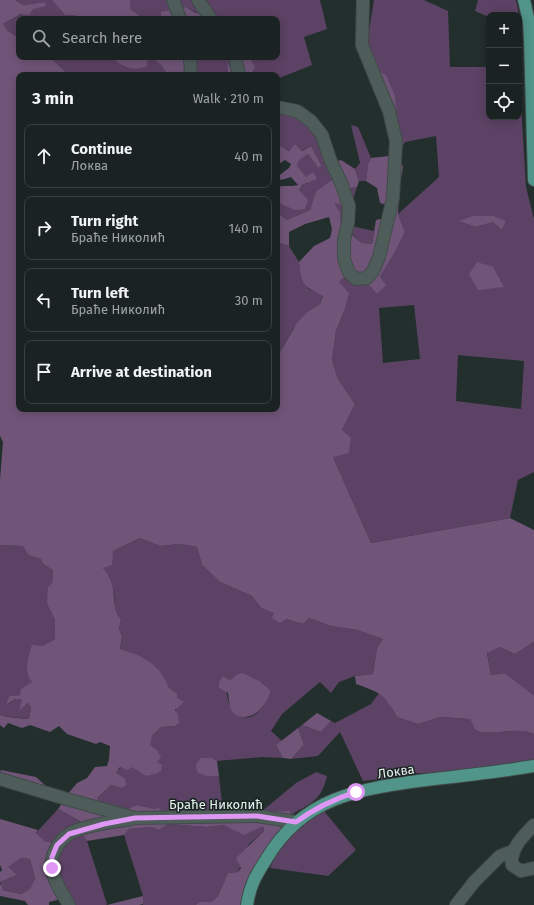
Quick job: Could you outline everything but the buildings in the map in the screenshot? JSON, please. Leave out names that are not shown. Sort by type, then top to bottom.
[{"type":"main road","points":[[524,0],[531,48],[534,180]]},
{"type":"main road","name":"Локва","points":[[247,905],[250,890],[260,869],[276,843],[296,822],[328,802],[367,789],[534,766]]},
{"type":"street","points":[[173,0],[179,16]]},
{"type":"street","points":[[198,0],[209,16]]},
{"type":"street","points":[[280,107],[297,111],[311,121],[322,135],[349,206],[348,223],[344,240],[344,259],[349,273],[356,279],[367,278],[373,271],[379,257],[393,198],[396,141],[389,111],[362,45],[363,0]]},
{"type":"street","points":[[190,60],[191,72]]},
{"type":"street","points":[[236,60],[238,72]]},
{"type":"street","name":"Браће Николић","points":[[0,779],[135,818]]},
{"type":"street","name":"Браће Николић","points":[[69,905],[55,880],[52,868],[52,857],[57,845],[69,834],[76,831],[135,818],[257,816],[296,822]]},
{"type":"street","points":[[534,825],[521,839],[511,858],[512,865],[521,871],[534,868]]},
{"type":"street","points":[[456,905],[474,882],[500,856],[514,851]]},
{"type":"shaded area","points":[[0,0],[15,0],[23,5],[45,2],[46,6],[33,9],[29,15],[21,14],[3,24],[8,31],[16,36],[16,60],[53,60],[66,72],[16,72],[16,412],[280,412],[280,352],[297,323],[307,312],[320,304],[323,296],[304,284],[299,262],[314,246],[330,238],[332,229],[329,217],[305,224],[289,232],[289,246],[280,243],[280,215],[287,220],[310,210],[316,191],[333,179],[329,164],[341,160],[355,169],[359,181],[357,187],[347,189],[353,199],[345,205],[334,203],[340,212],[341,224],[351,226],[351,234],[362,243],[372,244],[376,220],[385,218],[387,205],[380,203],[377,188],[366,181],[368,164],[371,158],[398,155],[403,167],[398,214],[405,232],[380,277],[386,285],[377,294],[369,285],[343,278],[339,282],[349,293],[336,331],[332,360],[338,379],[355,404],[342,430],[351,438],[349,453],[333,457],[371,543],[510,518],[534,530],[534,642],[515,654],[500,647],[487,653],[491,675],[505,673],[534,696],[534,734],[520,731],[490,733],[482,732],[475,730],[470,719],[441,717],[418,724],[397,717],[389,703],[381,695],[356,684],[355,676],[373,674],[377,648],[383,639],[357,630],[331,626],[309,618],[303,624],[286,619],[280,623],[272,618],[274,613],[261,608],[252,596],[220,582],[202,565],[197,547],[180,544],[160,546],[140,538],[113,551],[112,565],[103,568],[112,583],[115,609],[121,620],[119,629],[122,636],[120,649],[132,653],[155,666],[169,687],[177,693],[177,698],[184,702],[175,710],[178,715],[179,723],[175,726],[161,727],[152,736],[150,745],[157,750],[161,757],[157,762],[162,765],[161,771],[156,774],[146,776],[132,767],[128,770],[120,767],[116,773],[125,779],[126,785],[122,788],[111,785],[97,798],[100,802],[120,812],[137,805],[155,809],[158,807],[164,814],[290,811],[291,815],[250,876],[242,905],[195,905],[200,902],[211,902],[218,896],[228,873],[238,872],[241,868],[236,858],[264,831],[263,826],[244,835],[224,825],[207,827],[168,824],[159,830],[151,827],[129,829],[124,835],[87,841],[76,827],[80,821],[58,809],[63,802],[0,782],[1,770],[36,777],[47,787],[67,795],[77,783],[87,778],[95,767],[107,766],[110,746],[100,742],[96,744],[67,734],[59,726],[50,732],[30,725],[22,728],[8,723],[4,728],[0,725],[0,715],[29,719],[31,708],[28,703],[19,711],[22,699],[15,699],[6,705],[9,696],[20,695],[21,689],[32,682],[29,677],[27,664],[32,645],[42,646],[55,639],[55,620],[47,604],[48,587],[52,583],[53,570],[43,564],[41,559],[28,555],[23,546],[0,545],[0,480],[3,442],[0,436]]},
{"type":"shaded area","points":[[15,0],[52,0],[65,15],[76,16],[18,16],[45,2],[23,5]]},
{"type":"shaded area","points":[[52,0],[130,0],[130,9],[140,16],[76,16],[65,15]]},
{"type":"shaded area","points":[[130,0],[195,0],[207,16],[203,16],[186,7],[161,16],[140,16],[130,9]]},
{"type":"shaded area","points":[[201,0],[320,0],[327,29],[304,37],[312,65],[280,78],[280,72],[252,72],[255,67],[236,72],[230,67],[228,62],[229,72],[192,72],[194,60],[280,60],[280,16],[213,16]]},
{"type":"shaded area","points":[[374,0],[424,0],[448,11],[450,67],[486,67],[486,120],[522,120],[526,187],[534,219],[534,472],[518,480],[510,518],[371,543],[333,457],[342,430],[355,404],[338,379],[332,360],[336,331],[344,311],[338,282],[343,278],[369,285],[378,294],[380,277],[405,232],[398,214],[439,177],[436,136],[405,142],[398,155],[378,71],[367,43]],"holes":[[[460,221],[506,221],[502,230],[493,222],[476,227]],[[414,305],[420,359],[383,363],[379,308]],[[458,355],[524,361],[521,409],[456,401]]]},
{"type":"shaded area","points":[[478,0],[516,0],[518,12],[486,12],[486,16],[475,11]]},
{"type":"shaded area","points":[[186,7],[196,13],[201,12],[205,16],[161,16],[161,12]]},
{"type":"shaded area","points":[[16,17],[16,36],[8,31],[3,24]]},
{"type":"shaded area","points":[[53,60],[154,60],[161,65],[166,72],[66,72]]},
{"type":"shaded area","points":[[116,60],[150,60],[147,61],[147,66],[137,69],[128,68]]},
{"type":"shaded area","points":[[154,60],[193,60],[189,72],[166,72],[161,65]]},
{"type":"shaded area","points":[[227,60],[230,67],[236,72],[228,72]]},
{"type":"shaded area","points":[[239,60],[251,60],[255,67],[252,72],[236,72]]},
{"type":"shaded area","points":[[378,71],[386,75],[395,96],[398,155]]},
{"type":"shaded area","points":[[280,106],[323,131],[333,179],[316,191],[310,210],[287,220],[280,215],[280,203],[299,190],[302,185],[308,183],[306,177],[297,165],[298,160],[308,154],[318,168],[322,166],[311,146],[296,152],[281,146]]},
{"type":"shaded area","points":[[351,125],[358,127],[371,158],[368,164],[366,181],[359,181],[355,169],[360,163]]},
{"type":"shaded area","points":[[295,144],[302,151],[311,146],[322,166],[318,168],[308,154],[299,160],[297,165],[306,177],[313,172],[317,179],[302,185],[299,190],[308,200],[305,209],[295,210],[280,203],[280,186],[298,185],[291,177],[280,179],[280,175],[289,168],[291,164],[285,160],[280,163],[280,146],[289,151]]},
{"type":"shaded area","points":[[357,187],[353,199],[347,189]]},
{"type":"shaded area","points":[[353,200],[351,226],[374,231],[372,244],[362,243],[341,224],[340,212],[333,202],[345,205]]},
{"type":"shaded area","points":[[473,216],[493,216],[506,221],[502,230],[493,222],[476,227],[459,221]]},
{"type":"shaded area","points":[[280,243],[289,246],[299,262],[302,281],[309,289],[323,295],[320,304],[307,312],[293,329],[280,352]]},
{"type":"shaded area","points":[[477,262],[493,267],[504,287],[478,290],[469,274]]},
{"type":"shaded area","points":[[140,538],[160,546],[180,544],[197,547],[202,565],[220,582],[252,596],[261,608],[286,619],[303,624],[309,618],[331,626],[357,630],[383,639],[377,648],[373,674],[355,676],[339,682],[331,693],[320,682],[282,714],[271,731],[282,741],[276,745],[283,758],[262,757],[217,761],[212,758],[206,776],[219,776],[223,812],[163,814],[155,809],[137,805],[120,812],[100,802],[97,798],[111,785],[122,788],[116,773],[121,767],[157,762],[157,750],[149,745],[152,736],[161,727],[175,726],[177,693],[172,690],[164,677],[130,652],[120,649],[122,636],[119,629],[121,620],[116,612],[112,586],[103,568],[113,551]],"holes":[[[236,675],[271,691],[266,702],[257,713],[249,717],[240,717],[229,704],[223,676],[230,680]]]},
{"type":"shaded area","points":[[0,545],[23,546],[28,555],[41,559],[43,564],[53,570],[52,583],[47,604],[55,620],[55,639],[42,646],[32,682],[21,695],[9,696],[7,705],[15,699],[23,699],[20,710],[28,703],[31,708],[29,719],[0,715]]},
{"type":"shaded area","points":[[534,642],[533,697],[505,673],[491,675],[487,652],[500,647],[515,654]]},
{"type":"shaded area","points":[[242,673],[259,681],[271,691],[267,701],[261,709],[253,715],[240,717],[232,711],[228,693],[219,688],[219,682],[223,676],[230,680],[236,675]]},
{"type":"shaded area","points":[[379,693],[389,703],[397,717],[418,724],[441,717],[470,719],[475,730],[482,732],[490,733],[520,731],[534,734],[534,762],[447,773],[405,773],[404,767],[377,776],[380,779],[363,781],[340,732],[318,756],[291,759],[304,745],[298,728],[302,725],[321,732],[331,721],[335,723],[371,704]]},
{"type":"shaded area","points":[[317,713],[331,721],[321,732],[302,725]]},
{"type":"shaded area","points":[[298,728],[304,745],[291,759],[283,758],[276,745]]},
{"type":"shaded area","points":[[201,758],[212,758],[217,761],[219,776],[206,776],[197,772],[196,764]]},
{"type":"shaded area","points":[[404,767],[405,773],[380,779],[377,776],[392,769]]},
{"type":"shaded area","points":[[316,772],[327,776],[319,796],[310,804],[291,815],[290,811],[261,812],[296,783]]},
{"type":"shaded area","points":[[58,809],[80,821],[76,827],[87,841],[107,904],[106,905],[69,905],[46,842],[36,833]]},
{"type":"shaded area","points":[[324,811],[356,850],[328,876],[270,868],[280,850],[292,835]]},
{"type":"shaded area","points":[[0,819],[38,830],[36,833],[46,842],[54,843],[61,899],[49,902],[49,905],[28,905],[25,901],[0,896],[0,884],[2,886],[2,890],[21,894],[30,889],[35,878],[30,859],[21,858],[8,867],[17,875],[0,882],[0,872],[2,870],[0,865]]},
{"type":"shaded area","points":[[168,824],[207,827],[224,825],[232,828],[263,826],[264,831],[249,844],[238,872],[228,873],[218,896],[211,902],[200,902],[195,905],[143,905],[143,896],[124,835],[129,829],[151,827],[159,830]]},
{"type":"shaded area","points":[[21,858],[30,859],[35,878],[30,889],[21,894],[2,890],[0,882],[17,875],[7,867]]},
{"type":"shaded area","points":[[143,896],[143,904],[139,905],[107,905]]},
{"type":"route","points":[[52,868],[52,857],[57,845],[69,834],[104,824],[135,818],[244,816],[257,816],[296,822],[328,802],[356,792]]}]
